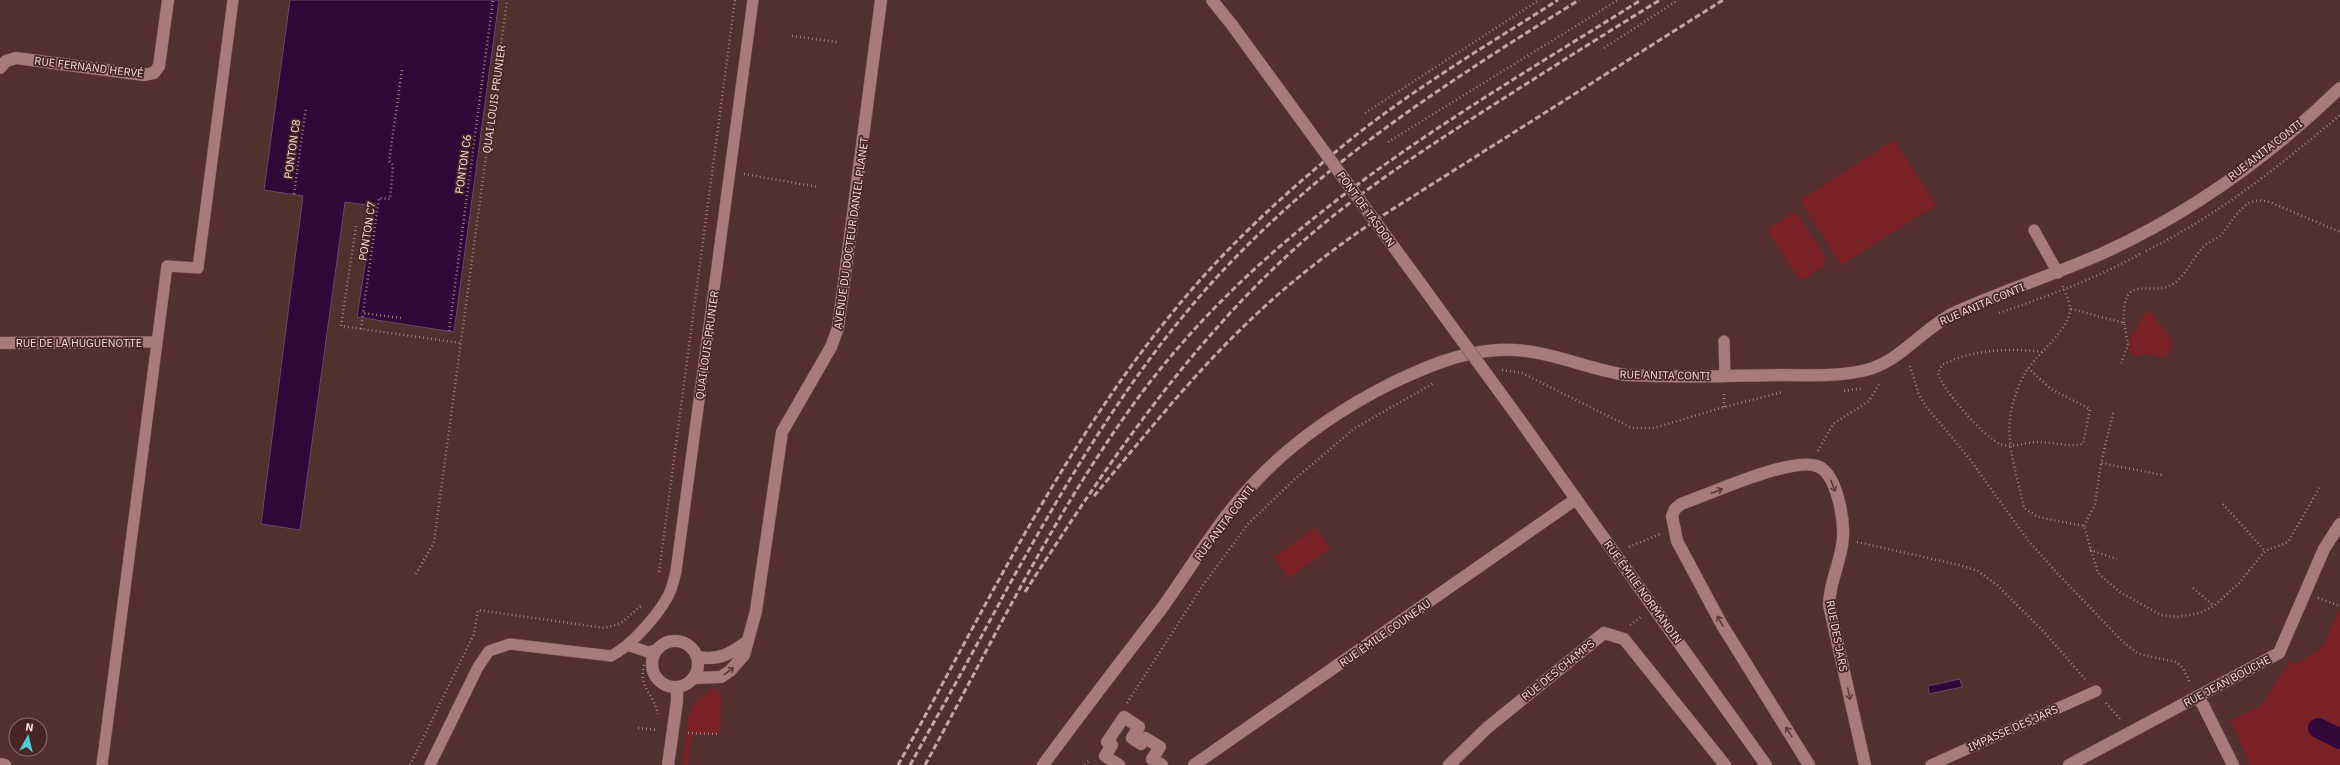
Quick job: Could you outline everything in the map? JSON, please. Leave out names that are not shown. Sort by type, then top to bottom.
[{"type":"street","name":"RUE FERNAND HERVÉ","points":[[0,68],[6,61],[16,58],[144,75],[154,73],[159,66],[168,0]]},
{"type":"street","name":"AVENUE DU DOCTEUR DANIEL PLANET","points":[[694,678],[720,677],[730,671],[744,655],[756,611],[782,432],[795,406],[831,347],[840,321],[881,0]]},
{"type":"street","name":"PONT DE TASDON","points":[[1212,0],[1232,24],[1520,420]]},
{"type":"street","name":"RUE ANITA CONTI","points":[[1044,765],[1162,608],[1232,508],[1263,473],[1292,446],[1344,410],[1423,368],[1456,357],[1498,350],[1532,351],[1588,367],[1626,375],[1832,375],[1868,370],[1882,364],[1934,324],[1956,312],[2058,273],[2103,253],[2177,215],[2256,160],[2340,88]]},
{"type":"street","name":"RUE DE LA HUGUENOTTE","points":[[0,343],[119,342]]},
{"type":"street","name":"RUE ÉMILE NORMANDIN","points":[[1520,420],[1766,765]]},
{"type":"street","points":[[1809,765],[1722,625],[1677,541],[1672,516],[1675,509],[1681,504],[1756,476],[1786,468],[1812,465]]},
{"type":"street","name":"RUE DES JARS","points":[[1812,465],[1825,471],[1830,478],[1840,504],[1843,539],[1829,592],[1829,605],[1865,765]]},
{"type":"street","name":"RUE ÉMILE COUNEAU","points":[[1194,765],[1576,499]]},
{"type":"street","name":"RUE JEAN BOUCHE","points":[[2069,765],[2279,653],[2324,549],[2340,524]]},
{"type":"street","name":"RUE DES CHAMPS","points":[[1450,765],[1487,728],[1604,633],[1614,636]]},
{"type":"street","points":[[1614,636],[1624,639],[1725,765]]},
{"type":"street","points":[[681,641],[688,644],[698,657],[698,672],[694,678],[683,686],[668,686],[656,676],[652,662],[652,651],[667,642],[681,641]]},
{"type":"street","points":[[698,657],[712,660],[731,652],[748,641]]},
{"type":"street","points":[[668,765],[677,701],[677,687]]},
{"type":"street","points":[[2197,698],[2203,705],[2233,765]]},
{"type":"street","points":[[1119,765],[1105,756],[1112,745],[1108,742],[1124,718],[1139,727],[1132,738],[1141,744],[1145,738],[1160,747],[1152,759],[1162,765]]},
{"type":"street","points":[[0,764],[5,765]]},
{"type":"lane","points":[[102,765],[167,266],[198,268],[233,0]]},
{"type":"lane","name":"QUAI LOUIS PRUNIER","points":[[430,765],[478,666],[489,651],[510,644],[611,656],[627,645],[667,598],[676,571],[753,0]]},
{"type":"lane","points":[[2034,230],[2058,273]]},
{"type":"lane","points":[[1724,341],[1725,376]]},
{"type":"lane","name":"RUE DE LA HUGUENOTTE","points":[[119,342],[157,342]]},
{"type":"lane","points":[[627,645],[652,651]]},
{"type":"lane","name":"IMPASSE DES JARS","points":[[1931,765],[2096,691]]},
{"type":"path","name":"PONTON C6","points":[[449,331],[493,0]]},
{"type":"path","name":"QUAI LOUIS PRUNIER","points":[[416,574],[434,542],[507,0]]},
{"type":"path","points":[[658,578],[735,0]]},
{"type":"path","points":[[1365,113],[1539,0]]},
{"type":"path","points":[[1388,142],[1618,0]]},
{"type":"path","points":[[1604,48],[1678,0]]},
{"type":"path","points":[[792,36],[837,42]]},
{"type":"path","name":"PONTON C7","points":[[361,329],[379,198],[390,199],[394,166],[389,161],[402,70]]},
{"type":"path","name":"PONTON C8","points":[[294,194],[306,107]]},
{"type":"path","points":[[731,172],[818,187]]},
{"type":"path","points":[[2121,363],[2128,345],[2123,306],[2127,295],[2134,290],[2171,286],[2179,279],[2204,246],[2220,236],[2246,205],[2255,200],[2267,201],[2340,232]]},
{"type":"path","points":[[356,226],[341,326],[461,343]]},
{"type":"path","points":[[2058,273],[2070,309],[2068,317],[2044,352],[2028,368],[2024,375],[2011,412],[2009,431],[2024,508],[2038,517],[2084,526]]},
{"type":"path","points":[[2070,309],[2124,323]]},
{"type":"path","points":[[364,313],[402,318]]},
{"type":"path","points":[[2028,368],[2051,389],[2090,409],[2083,444],[2075,446],[2036,442],[2011,446],[2001,445],[1988,436],[1967,415],[1939,378],[1939,368],[1950,361],[1991,351],[2044,352]]},
{"type":"path","points":[[1910,366],[1919,395],[1925,405],[1969,458],[1995,497],[2032,545],[2125,644],[2139,654],[2166,658],[2176,662],[2183,668],[2197,698]]},
{"type":"path","points":[[1498,369],[1522,374],[1632,428],[1654,428],[1724,407],[1785,392]]},
{"type":"path","points":[[1126,705],[1199,591],[1248,524],[1296,478],[1355,428],[1437,382]]},
{"type":"path","points":[[1812,465],[1833,424],[1869,401],[1879,384],[1842,391]]},
{"type":"path","points":[[2113,414],[2101,464],[2095,504],[2084,526],[2098,573],[2120,592],[2161,615],[2177,617],[2200,613],[2214,606],[2239,583],[2265,551],[2288,542],[2320,487]]},
{"type":"path","points":[[2101,464],[2162,475]]},
{"type":"path","points":[[2223,504],[2265,551]]},
{"type":"path","points":[[1635,545],[1666,532]]},
{"type":"path","points":[[1843,539],[1959,565],[1978,572],[1997,585],[2045,633],[2132,732]]},
{"type":"path","points":[[2090,550],[2117,559]]},
{"type":"path","points":[[2193,588],[2214,606]]},
{"type":"path","points":[[2305,593],[2340,606]]},
{"type":"path","points":[[621,623],[644,604]]},
{"type":"path","points":[[1614,636],[1654,608]]},
{"type":"path","points":[[652,651],[643,669],[643,684],[656,703],[660,721]]},
{"type":"path","points":[[658,737],[659,726]]},
{"type":"path","points":[[1085,765],[1094,753]]},
{"type":"shaded area","points":[[290,0],[499,0],[454,332],[357,317],[374,206],[345,202],[300,530],[261,524],[303,196],[264,190]]},
{"type":"shaded area","points":[[1894,140],[1936,205],[1841,265],[1800,200]]},
{"type":"shaded area","points":[[1792,213],[1798,215],[1826,258],[1824,266],[1804,279],[1798,278],[1769,233],[1770,227]]},
{"type":"shaded area","points":[[2149,312],[2154,314],[2170,339],[2170,351],[2165,358],[2148,354],[2137,356],[2129,352],[2131,333],[2136,330],[2145,313]]},
{"type":"shaded area","points":[[1315,528],[1330,549],[1288,578],[1274,557]]},
{"type":"shaded area","points":[[2340,608],[2340,765],[2249,765],[2231,720],[2262,705],[2289,662],[2296,664],[2323,647]]},
{"type":"shaded area","points":[[1960,679],[1962,687],[1929,694],[1928,686]]},
{"type":"shaded area","points":[[714,687],[721,696],[720,734],[692,734],[688,765],[683,765],[688,718],[695,703]]},
{"type":"waterway","points":[[2318,728],[2340,739]]},
{"type":"railway","points":[[898,765],[1047,495],[1087,430],[1131,367],[1178,306],[1229,249],[1260,218],[1360,132],[1433,80],[1558,0]]},
{"type":"railway","points":[[910,765],[1032,544],[1082,459],[1137,377],[1166,337],[1198,299],[1231,262],[1270,223],[1353,153],[1396,120],[1441,89],[1579,0]]},
{"type":"railway","points":[[925,765],[1024,580],[1077,489],[1135,402],[1187,338],[1244,279],[1304,226],[1368,177],[1434,130],[1641,0]]},
{"type":"railway","points":[[1025,592],[1055,545],[1118,453],[1185,365],[1222,322],[1260,282],[1301,243],[1343,208],[1408,161],[1499,101],[1660,0]]},
{"type":"railway","points":[[1094,496],[1205,366],[1261,310],[1312,266],[1385,214],[1723,0]]}]
